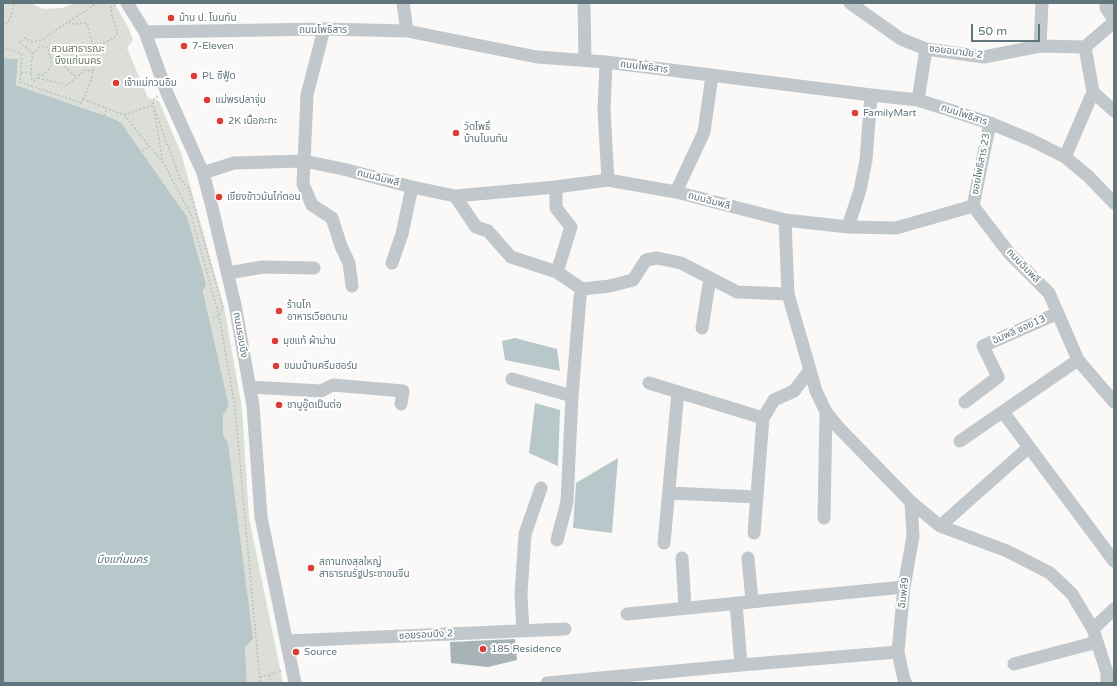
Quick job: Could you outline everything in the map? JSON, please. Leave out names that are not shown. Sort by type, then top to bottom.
[{"type":"street","name":"ถนนรอบบึง","points":[[127,3],[145,32],[167,94],[203,173],[228,273],[253,406],[261,517],[295,683]]},
{"type":"street","points":[[403,3],[406,31]]},
{"type":"street","points":[[584,3],[585,60]]},
{"type":"street","name":"ซอยอนามัย 2","points":[[850,3],[901,39],[926,49],[984,56],[1040,46],[1086,47]]},
{"type":"street","points":[[1040,46],[1042,3]]},
{"type":"street","points":[[1065,157],[1093,92],[1086,47],[1114,21],[1106,8],[1107,3]]},
{"type":"street","name":"ถนนโพธิสาร","points":[[145,32],[324,29],[406,31],[537,57],[606,62],[918,100],[990,123],[1031,140],[1065,157],[1088,176],[1114,203]]},
{"type":"street","points":[[324,29],[307,95],[303,184],[312,205],[332,218],[341,246],[349,263],[352,286]]},
{"type":"street","points":[[918,100],[926,49]]},
{"type":"street","points":[[606,62],[604,110],[608,180]]},
{"type":"street","points":[[676,192],[704,132],[712,76]]},
{"type":"street","points":[[1093,92],[1114,111]]},
{"type":"street","points":[[848,227],[860,190],[866,160],[870,95]]},
{"type":"street","name":"ซอยโพธิสาร 23","points":[[972,206],[990,123]]},
{"type":"street","name":"ถนนฉิมพลี","points":[[203,173],[234,163],[304,161],[455,196],[556,187],[608,180],[676,192],[785,220],[848,227],[896,228],[972,206],[1009,253],[1049,293],[1078,360],[1114,402]]},
{"type":"street","points":[[392,263],[402,234],[412,187]]},
{"type":"street","points":[[556,187],[556,208],[571,227],[557,272]]},
{"type":"street","points":[[455,196],[476,227],[488,231],[511,257],[557,272],[582,289],[610,286],[633,280],[646,260],[657,258],[680,263],[737,292],[788,294]]},
{"type":"street","points":[[785,220],[788,294],[816,391],[826,412],[839,428],[911,502],[940,526],[1007,551],[1050,573],[1072,594],[1093,629],[1107,673],[1107,683]]},
{"type":"street","points":[[228,273],[263,268],[314,268]]},
{"type":"street","points":[[702,328],[710,278]]},
{"type":"street","points":[[557,540],[567,502],[572,396],[580,297],[582,289]]},
{"type":"street","name":"ฉิมพลี ซอย13","points":[[965,402],[998,377],[983,346],[1058,313]]},
{"type":"street","points":[[960,441],[1078,360]]},
{"type":"street","points":[[754,533],[763,418],[774,400],[794,391],[810,370]]},
{"type":"street","points":[[512,379],[572,396]]},
{"type":"street","points":[[649,383],[763,418]]},
{"type":"street","points":[[250,387],[321,391],[333,385],[403,391],[402,404]]},
{"type":"street","points":[[664,543],[678,392]]},
{"type":"street","points":[[824,518],[826,412]]},
{"type":"street","points":[[1003,412],[1114,561]]},
{"type":"street","points":[[940,526],[1029,447]]},
{"type":"street","points":[[524,631],[521,594],[525,534],[541,488]]},
{"type":"street","points":[[669,493],[757,497]]},
{"type":"street","name":"ฉิมพลี9","points":[[906,683],[898,652],[904,587],[913,536],[911,502]]},
{"type":"street","points":[[682,558],[685,608]]},
{"type":"street","points":[[748,558],[752,601]]},
{"type":"street","points":[[627,614],[904,587]]},
{"type":"street","points":[[736,603],[741,665]]},
{"type":"street","points":[[1093,629],[1114,609]]},
{"type":"street","name":"ซอยรอบบึง 2","points":[[287,641],[566,629]]},
{"type":"street","points":[[1014,664],[1097,642]]},
{"type":"street","points":[[547,683],[898,652]]},
{"type":"path","points":[[3,27],[10,19],[14,3]]},
{"type":"path","points":[[33,53],[19,42],[26,38],[32,42],[41,40],[98,3]]},
{"type":"path","points":[[94,50],[97,46],[116,37],[117,29],[112,17],[111,7],[121,3]]},
{"type":"path","points":[[3,47],[22,54],[20,82],[81,103],[90,86],[93,71],[94,50],[87,23],[71,24],[69,22]]},
{"type":"path","points":[[42,46],[48,48],[52,64],[50,69],[43,75],[38,75],[34,81],[32,80],[30,72],[33,53],[37,48],[42,46]]},
{"type":"path","points":[[65,66],[76,77]]},
{"type":"path","points":[[37,78],[68,85],[85,70],[93,71]]},
{"type":"path","points":[[21,73],[30,72]]},
{"type":"path","points":[[164,164],[153,105],[154,98],[167,94]]},
{"type":"path","points":[[83,98],[124,115],[164,164],[191,215],[219,316],[235,407],[254,638],[260,683]]},
{"type":"path","points":[[124,115],[153,105]]},
{"type":"path","points":[[153,105],[180,179],[189,189],[223,308],[219,316],[212,318]]},
{"type":"path","points":[[104,116],[107,108]]},
{"type":"path","points":[[142,151],[149,146]]},
{"type":"path","points":[[260,677],[292,668]]},
{"type":"path","points":[[269,675],[271,683]]},
{"type":"green space","name":"สวนสาธารณะ บึงแก่นนคร","points":[[3,3],[31,3],[43,9],[62,8],[76,3],[114,3],[128,27],[133,40],[127,48],[148,98],[159,101],[181,153],[224,307],[242,408],[249,518],[283,683],[247,683],[228,443],[223,435],[223,415],[229,406],[203,290],[206,284],[112,118],[16,85],[18,59],[3,58]]},
{"type":"water","name":"บึงแก่นนคร","points":[[3,58],[18,59],[16,85],[112,118],[121,123],[187,217],[206,284],[203,291],[229,406],[223,415],[223,435],[228,443],[253,639],[245,647],[247,683],[3,683]]},
{"type":"water","points":[[515,338],[557,349],[560,371],[505,360],[502,341]]},
{"type":"water","points":[[535,403],[560,410],[558,466],[529,453]]},
{"type":"water","points":[[618,458],[612,533],[573,528],[576,483]]},
{"type":"building","name":"185 Residence","points":[[515,639],[517,660],[488,667],[451,663],[450,642]]},
{"type":"place","name":"บ้าน ป. โนนทัน","points":[[171,18]]},
{"type":"place","name":"7-Eleven","points":[[184,46]]},
{"type":"place","name":"PL ซีฟู้ด","points":[[194,76]]},
{"type":"place","name":"เจ้าแม่กวนอิม","points":[[116,83]]},
{"type":"place","name":"แม่พรปลาจุ่ม","points":[[207,100]]},
{"type":"place","name":"FamilyMart","points":[[855,113]]},
{"type":"place","name":"2K เนื้อกะทะ","points":[[220,121]]},
{"type":"place","name":"วัดโพธิ์ บ้านโนนทัน","points":[[456,133]]},
{"type":"place","name":"เชียงข้าวมันไก่ตอน","points":[[219,197]]},
{"type":"place","name":"ร้านโก อาหารเวียดนาม","points":[[279,311]]},
{"type":"place","name":"มุขแท้ ผ้าม่าน","points":[[275,341]]},
{"type":"place","name":"ขนมบ้านครีมฮอร์น","points":[[276,366]]},
{"type":"place","name":"ชาบูอู๊ดเป็นต่อ","points":[[279,405]]},
{"type":"place","name":"สถานกงสุลใหญ่ สาธารณรัฐประชาชนจีน","points":[[311,568]]},
{"type":"place","name":"185 Residence","points":[[483,649]]},
{"type":"place","name":"Source","points":[[296,652]]}]
